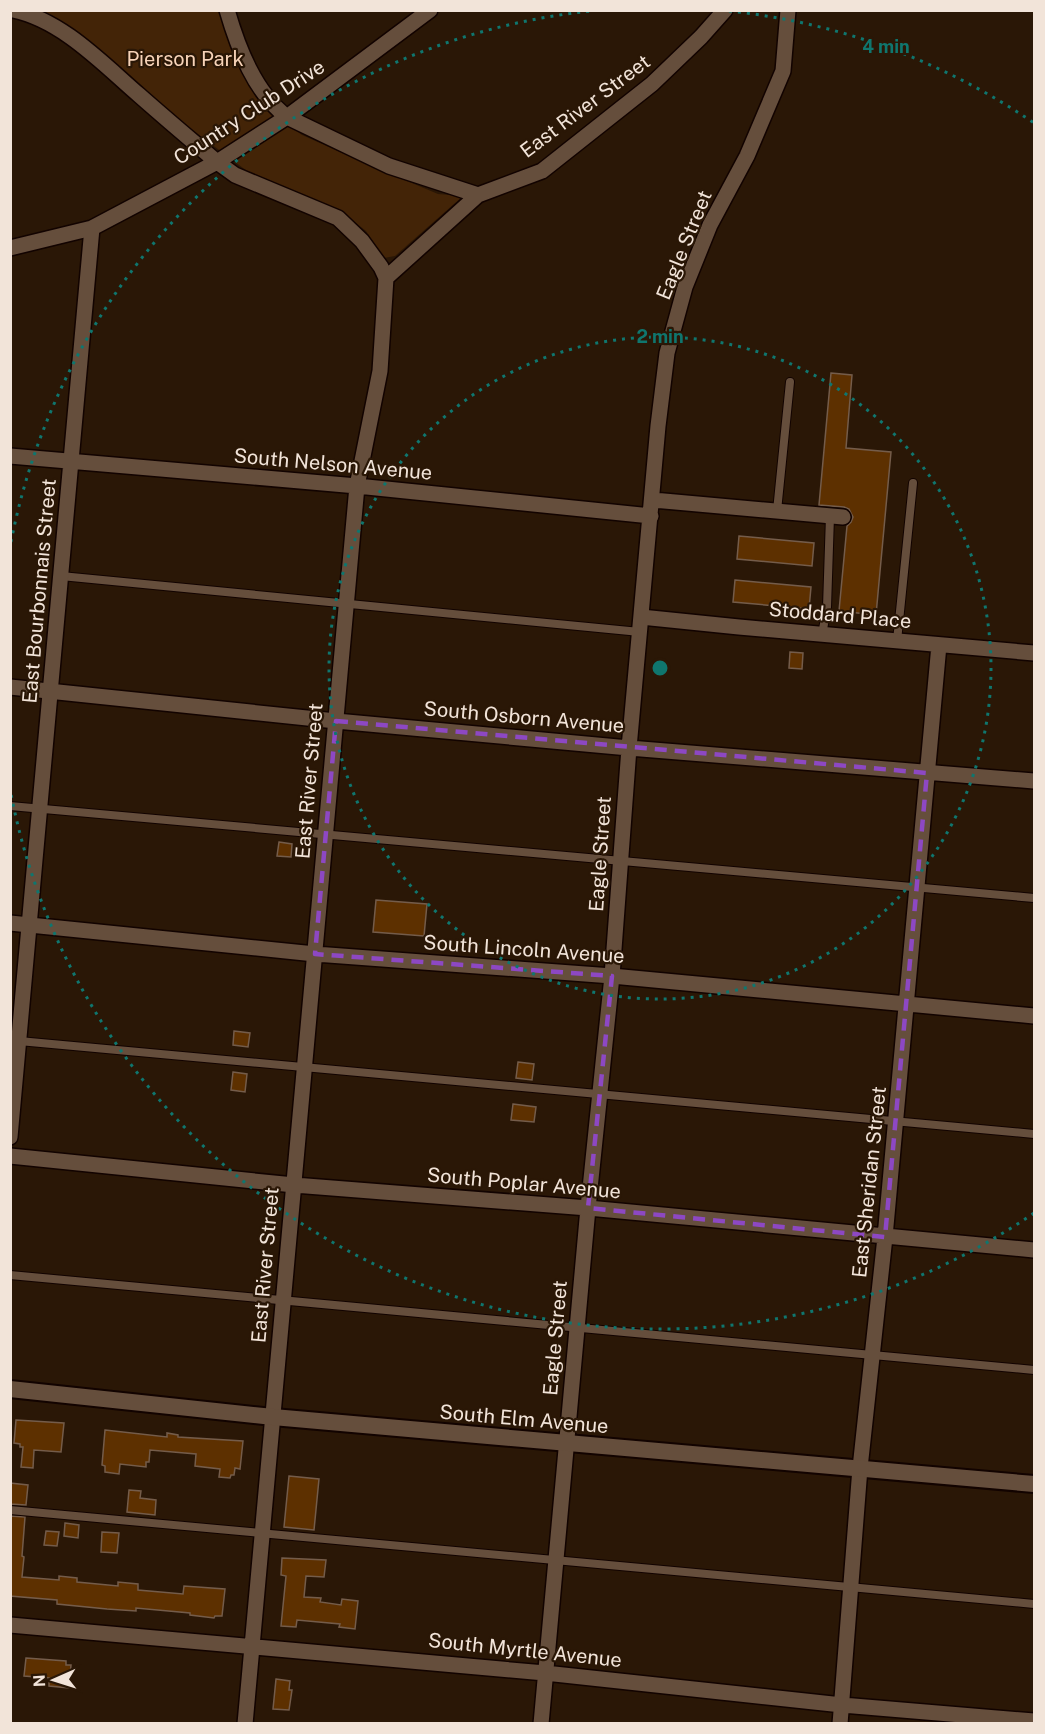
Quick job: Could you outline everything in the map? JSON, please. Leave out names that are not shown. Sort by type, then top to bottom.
[{"type":"street","points":[[13,10],[39,19],[63,33],[235,175],[338,218],[362,241],[386,278]]},
{"type":"street","points":[[227,10],[232,28],[252,74],[273,106],[287,117],[389,166],[478,195]]},
{"type":"street","name":"Country Club Drive","points":[[10,248],[92,228],[217,162],[287,117],[430,10]]},
{"type":"street","name":"East River Street","points":[[245,1724],[357,486],[380,371],[386,278],[478,195],[542,171],[652,84],[701,37],[725,10]]},
{"type":"street","name":"Eagle Street","points":[[541,1724],[588,1209],[612,976],[629,748],[658,426],[667,353],[685,287],[710,225],[747,156],[783,70],[788,10]]},
{"type":"street","name":"East Bourbonnais Street","points":[[10,1137],[92,228]]},
{"type":"street","name":"South Nelson Avenue","points":[[10,456],[357,486],[651,516]]},
{"type":"street","points":[[653,500],[837,517]]},
{"type":"street","name":"Stoddard Place","points":[[640,624],[822,635],[1035,652]]},
{"type":"street","name":"East Sheridan Street","points":[[840,1724],[860,1468],[885,1237],[939,645]]},
{"type":"street","name":"South Osborn Avenue","points":[[10,687],[336,721],[629,748],[1035,781]]},
{"type":"street","name":"South Lincoln Avenue","points":[[10,923],[315,954],[612,976],[1035,1016]]},
{"type":"street","name":"South Poplar Avenue","points":[[10,1156],[294,1185],[1035,1250]]},
{"type":"street","name":"South Elm Avenue","points":[[10,1389],[273,1417],[1035,1484]]},
{"type":"street","name":"South Myrtle Avenue","points":[[10,1625],[545,1672],[842,1705],[1035,1721]]},
{"type":"lane","points":[[777,512],[790,382]]},
{"type":"lane","points":[[897,641],[913,483]]},
{"type":"lane","points":[[822,635],[837,517]]},
{"type":"lane","points":[[61,576],[346,604],[640,624]]},
{"type":"lane","points":[[10,807],[1035,898]]},
{"type":"lane","points":[[19,1041],[1035,1134]]},
{"type":"lane","points":[[10,1275],[1035,1370]]},
{"type":"lane","points":[[10,1510],[1035,1604]]},
{"type":"highlighted area","points":[[336,721],[927,773],[885,1237],[588,1208],[612,976],[315,954]]},
{"type":"green space","name":"Pierson Park","points":[[30,11],[219,11],[233,48],[269,110],[302,135],[438,194],[463,196],[395,256],[384,258],[366,231],[347,216],[251,174],[178,119],[101,52]]},
{"type":"building","points":[[831,373],[852,375],[846,448],[891,452],[876,615],[839,611],[847,526],[853,517],[849,509],[844,507],[819,505]]},
{"type":"building","points":[[739,536],[814,543],[812,566],[737,559]]},
{"type":"building","points":[[735,580],[811,587],[809,609],[733,602]]},
{"type":"building","points":[[790,652],[803,653],[802,669],[789,668]]},
{"type":"building","points":[[279,842],[292,844],[291,857],[277,856]]},
{"type":"building","points":[[376,900],[427,904],[424,936],[373,932]]},
{"type":"building","points":[[234,1031],[250,1033],[248,1047],[233,1045]]},
{"type":"building","points":[[518,1062],[534,1064],[532,1080],[516,1078]]},
{"type":"building","points":[[233,1072],[247,1074],[245,1092],[231,1090]]},
{"type":"building","points":[[513,1104],[536,1107],[534,1122],[511,1120]]},
{"type":"building","points":[[16,1420],[64,1423],[61,1452],[34,1450],[33,1468],[21,1467],[23,1447],[14,1443]]},
{"type":"building","points":[[105,1430],[167,1437],[167,1433],[178,1435],[178,1437],[243,1441],[240,1469],[235,1468],[234,1475],[230,1478],[219,1477],[220,1469],[195,1466],[196,1454],[150,1450],[146,1467],[120,1464],[119,1474],[105,1472],[105,1466],[102,1465]]},
{"type":"building","points":[[289,1476],[319,1479],[314,1530],[284,1527]]},
{"type":"building","points":[[10,1483],[28,1485],[26,1505],[10,1504]]},
{"type":"building","points":[[129,1490],[141,1491],[140,1498],[156,1500],[155,1515],[127,1512]]},
{"type":"building","points":[[10,1516],[25,1517],[22,1577],[59,1580],[59,1576],[77,1578],[77,1582],[118,1586],[118,1582],[138,1584],[138,1590],[183,1594],[184,1586],[225,1589],[222,1616],[214,1618],[190,1615],[190,1613],[136,1608],[136,1611],[107,1609],[57,1604],[57,1600],[10,1596]]},
{"type":"building","points":[[65,1523],[79,1525],[78,1538],[64,1536]]},
{"type":"building","points":[[46,1531],[59,1532],[57,1546],[44,1545]]},
{"type":"building","points":[[102,1532],[119,1533],[117,1553],[101,1552]]},
{"type":"building","points":[[282,1558],[326,1560],[324,1577],[306,1576],[304,1597],[321,1598],[320,1602],[341,1605],[342,1599],[358,1601],[355,1629],[339,1627],[340,1624],[297,1620],[296,1627],[281,1626],[286,1576],[281,1575]]},
{"type":"building","points":[[26,1658],[66,1661],[66,1665],[71,1665],[69,1688],[49,1686],[49,1678],[24,1676]]},
{"type":"building","points":[[276,1679],[290,1681],[289,1690],[292,1690],[289,1710],[273,1709]]}]
